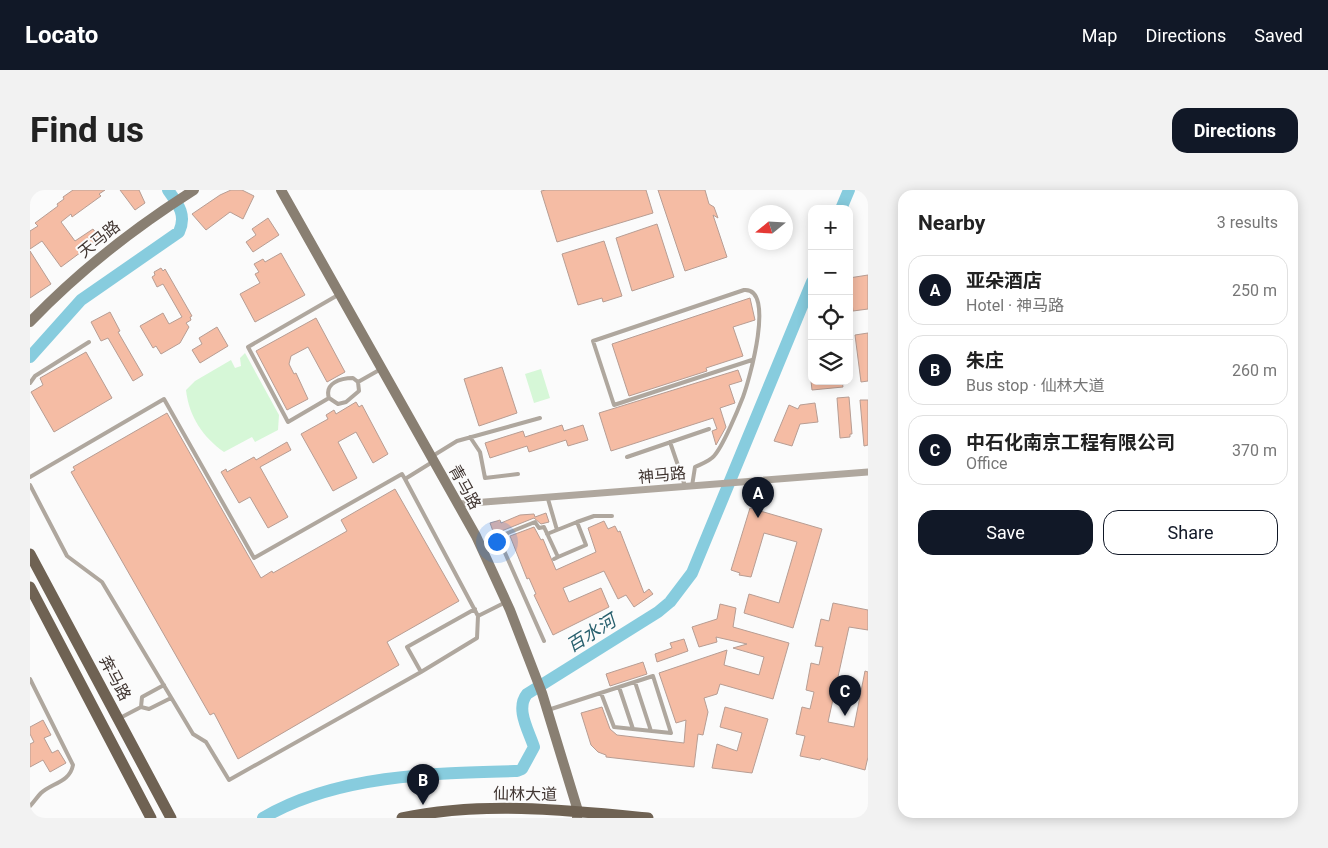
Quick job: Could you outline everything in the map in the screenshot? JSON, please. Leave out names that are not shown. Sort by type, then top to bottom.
[{"type":"main road","name":"奔马路","points":[[30,554],[171,818]]},
{"type":"main road","name":"奔马路","points":[[30,587],[151,818]]},
{"type":"main road","name":"仙林大道","points":[[402,818],[471,810],[648,818]]},
{"type":"street","name":"天马路","points":[[30,322],[96,260],[166,208],[194,190]]},
{"type":"street","name":"青马路","points":[[281,190],[459,504],[506,602],[542,692],[577,815]]},
{"type":"street","name":"神马路","points":[[459,504],[868,472]]},
{"type":"lane","points":[[689,486],[695,467],[715,455],[739,406],[752,360],[761,310],[756,294],[748,290],[593,341],[614,404],[752,360]]},
{"type":"lane","points":[[328,398],[288,422],[248,347],[339,294]]},
{"type":"lane","points":[[30,383],[35,376],[89,342]]},
{"type":"lane","points":[[358,382],[381,369]]},
{"type":"lane","points":[[353,378],[358,382],[359,391],[346,402],[338,404],[328,398],[330,386],[337,381],[353,378]]},
{"type":"lane","points":[[30,477],[164,399],[254,558],[402,474],[475,609],[478,616],[476,638],[421,672],[229,780],[206,742],[193,734],[102,582],[68,556],[30,486]]},
{"type":"lane","points":[[405,479],[456,441],[540,418]]},
{"type":"lane","points":[[627,457],[709,429]]},
{"type":"lane","points":[[470,437],[480,452],[485,478],[518,474]]},
{"type":"lane","points":[[670,442],[689,486]]},
{"type":"lane","points":[[548,498],[557,530]]},
{"type":"lane","points":[[547,534],[594,516],[612,516]]},
{"type":"lane","points":[[544,641],[498,537],[535,522],[539,528],[544,527],[556,558],[586,545],[577,522]]},
{"type":"lane","points":[[478,616],[506,602]]},
{"type":"lane","points":[[421,672],[407,647],[475,609]]},
{"type":"lane","points":[[548,710],[653,676],[671,733],[614,727],[601,693]]},
{"type":"lane","points":[[30,679],[73,765],[72,771],[61,782],[42,792],[30,806]]},
{"type":"lane","points":[[635,682],[651,731]]},
{"type":"lane","points":[[141,707],[142,697],[164,685]]},
{"type":"lane","points":[[619,687],[633,729]]},
{"type":"lane","points":[[118,719],[141,707],[149,709],[171,698]]},
{"type":"green space","points":[[245,353],[279,415],[278,430],[255,442],[252,437],[224,452],[210,440],[198,425],[190,409],[186,390],[195,381],[231,360],[235,368],[241,366],[240,358]]},
{"type":"green space","points":[[541,369],[550,398],[534,403],[525,374]]},
{"type":"building","points":[[73,190],[105,190],[99,194],[101,196],[72,217],[71,214],[61,222],[75,241],[93,229],[100,238],[61,267],[42,241],[30,249],[30,231],[38,226],[35,223],[58,206],[57,204],[64,199],[63,197]]},
{"type":"building","points":[[120,190],[139,190],[145,203],[135,210]]},
{"type":"building","points":[[231,190],[242,190],[254,196],[243,219],[230,212],[206,230],[192,214],[220,195]]},
{"type":"building","points":[[646,190],[653,213],[557,242],[541,191]]},
{"type":"building","points":[[658,190],[705,190],[709,204],[714,207],[718,218],[713,215],[727,257],[685,271]]},
{"type":"building","points":[[268,218],[279,235],[253,252],[246,242],[256,235],[252,229]]},
{"type":"building","points":[[657,224],[674,277],[632,291],[616,238]]},
{"type":"building","points":[[604,241],[622,296],[603,302],[602,298],[578,305],[562,254]]},
{"type":"building","points":[[30,251],[51,284],[30,298]]},
{"type":"building","points":[[281,253],[305,295],[255,322],[240,294],[260,283],[255,274],[259,272],[254,264],[263,259],[265,262]]},
{"type":"building","points":[[161,268],[163,271],[165,269],[192,316],[190,317],[191,320],[186,323],[189,327],[180,343],[161,354],[156,346],[153,348],[140,326],[163,313],[169,324],[182,317],[163,284],[157,287],[152,277],[155,275],[154,272]]},
{"type":"building","points":[[868,275],[868,309],[853,311],[853,277]]},
{"type":"building","points":[[750,298],[755,320],[733,327],[743,356],[706,368],[707,371],[629,396],[612,344]]},
{"type":"building","points":[[110,312],[120,331],[118,332],[143,375],[133,381],[108,338],[101,341],[91,322]]},
{"type":"building","points":[[316,318],[345,372],[327,382],[308,347],[291,356],[289,364],[294,374],[296,373],[308,399],[287,410],[256,351]]},
{"type":"building","points":[[217,327],[228,346],[200,363],[192,350],[202,344],[199,338]]},
{"type":"building","points":[[868,333],[868,381],[861,382],[855,335]]},
{"type":"building","points":[[86,352],[112,398],[54,432],[31,392],[43,385],[40,378]]},
{"type":"building","points":[[502,367],[517,413],[479,426],[464,379]]},
{"type":"building","points":[[738,370],[742,381],[729,385],[735,403],[720,408],[726,427],[716,445],[712,431],[717,429],[713,418],[611,451],[599,413]]},
{"type":"building","points":[[811,385],[843,385],[843,387],[812,390]]},
{"type":"building","points":[[849,397],[852,434],[850,434],[850,437],[840,438],[837,398]]},
{"type":"building","points":[[860,400],[868,400],[868,445],[864,446]]},
{"type":"building","points":[[356,402],[359,407],[362,405],[388,454],[373,463],[356,432],[338,442],[357,478],[333,491],[301,434],[328,419],[326,415],[334,410],[336,414]]},
{"type":"building","points":[[815,403],[818,422],[800,424],[792,446],[774,441],[789,405],[798,409],[800,405]]},
{"type":"building","points":[[167,413],[261,578],[347,531],[341,520],[395,489],[459,601],[387,642],[399,665],[238,759],[214,713],[210,715],[71,472],[75,470],[73,467]]},
{"type":"building","points":[[562,425],[564,431],[583,425],[588,440],[568,446],[566,440],[529,452],[527,446],[490,458],[485,443],[523,431],[525,437]]},
{"type":"building","points":[[287,442],[291,450],[260,467],[288,517],[268,528],[250,497],[239,503],[221,472],[226,469],[227,472],[254,457],[256,460]]},
{"type":"building","points":[[750,508],[822,529],[793,628],[744,613],[749,594],[779,603],[797,542],[764,533],[751,577],[739,575],[740,573],[731,570]]},
{"type":"building","points":[[546,513],[549,522],[541,524],[534,518],[494,534],[490,523],[500,520],[501,523],[520,515],[534,514],[535,517]]},
{"type":"building","points":[[604,521],[608,529],[615,526],[618,532],[620,531],[644,593],[649,589],[653,594],[634,607],[626,595],[618,599],[604,571],[563,588],[569,602],[601,588],[609,607],[553,635],[534,595],[536,594],[529,578],[527,579],[510,536],[534,527],[541,540],[543,539],[556,570],[596,552],[588,528]]},
{"type":"building","points":[[833,603],[868,610],[868,630],[849,627],[828,722],[854,727],[865,671],[868,672],[868,757],[865,770],[821,758],[820,760],[800,756],[805,736],[796,734],[802,707],[810,709],[814,692],[806,690],[811,663],[819,665],[823,647],[815,646],[821,619],[829,621]]},
{"type":"building","points":[[720,604],[736,608],[733,627],[789,643],[773,699],[720,684],[717,694],[704,698],[708,712],[703,735],[698,734],[694,767],[606,757],[606,755],[598,752],[591,745],[581,713],[602,707],[610,729],[617,735],[684,743],[686,720],[676,723],[659,673],[727,650],[724,665],[759,675],[764,657],[733,648],[747,644],[716,637],[717,642],[699,647],[692,627],[717,619]]},
{"type":"building","points":[[684,639],[688,651],[657,662],[655,654],[672,648],[670,643]]},
{"type":"building","points":[[643,662],[647,674],[610,686],[606,674]]},
{"type":"building","points":[[725,707],[768,719],[752,773],[712,768],[717,744],[737,751],[742,733],[720,727]]},
{"type":"building","points":[[43,720],[51,735],[44,738],[52,753],[58,750],[66,763],[50,772],[43,760],[30,767],[30,744],[34,742],[30,734],[30,727]]},
{"type":"waterway","points":[[30,357],[81,300],[179,232],[182,215],[168,190]]},
{"type":"waterway","name":"百水河","points":[[843,205],[849,190]]},
{"type":"waterway","name":"百水河","points":[[263,818],[291,804],[321,793],[353,785],[419,775],[517,771],[522,769],[534,747],[526,727],[522,706],[527,694],[658,612],[670,602],[692,573],[808,292]]},
{"type":"place","name":"亚朵酒店","points":[[758,518]]},
{"type":"place","name":"中石化南京工程有限公司","points":[[845,716]]},
{"type":"place","name":"朱庄","points":[[423,805]]}]
